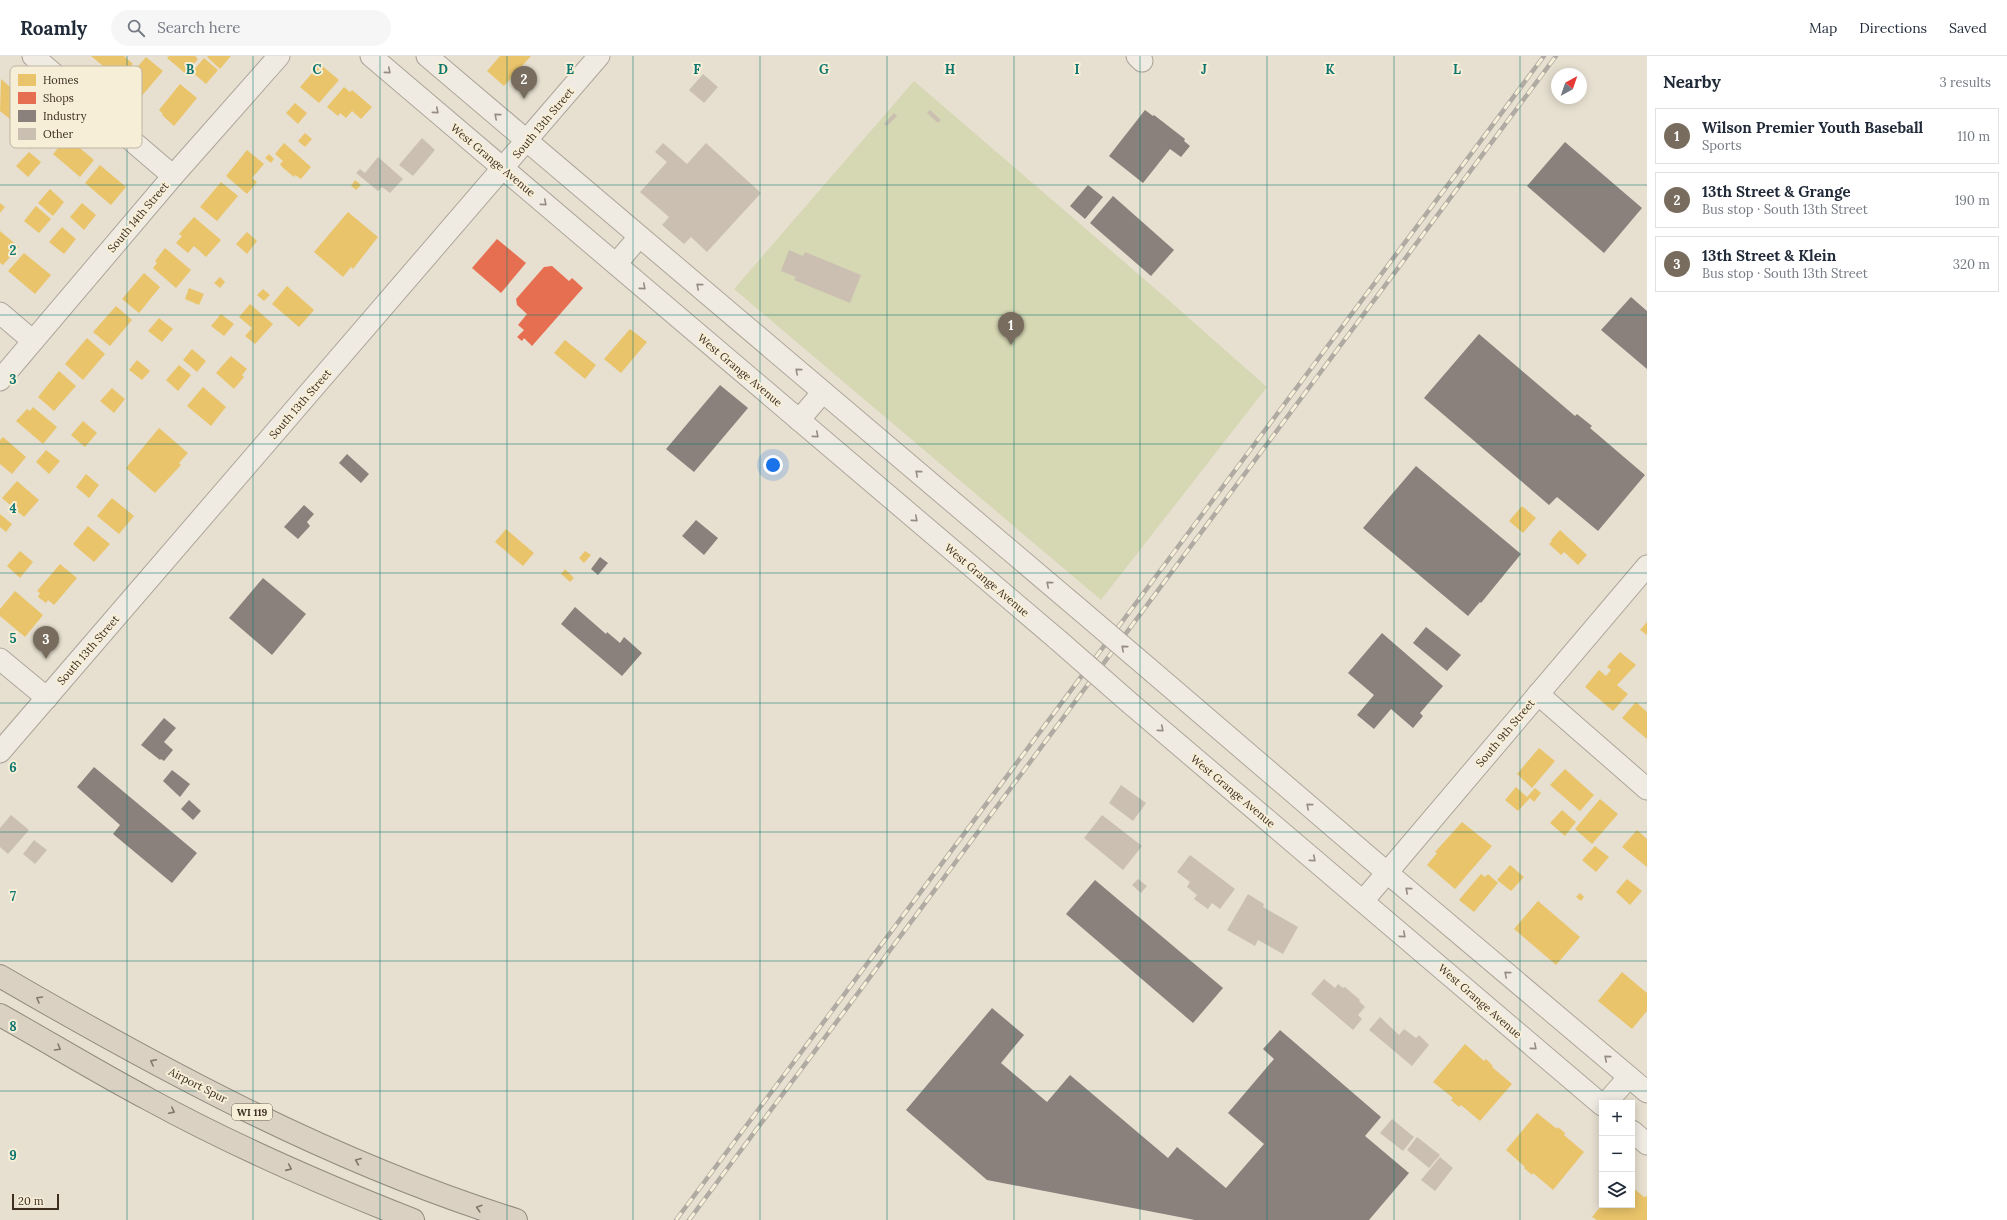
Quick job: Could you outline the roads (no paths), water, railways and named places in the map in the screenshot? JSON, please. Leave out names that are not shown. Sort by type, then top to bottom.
[{"type":"highway","name":"Airport Spur","points":[[0,976],[107,1038],[302,1137],[454,1200],[516,1220]]},
{"type":"highway","points":[[0,1015],[150,1101],[318,1181],[414,1220]]},
{"type":"street","points":[[33,56],[45,66]]},
{"type":"street","name":"South 14th Street","points":[[0,380],[173,176],[279,56]]},
{"type":"street","name":"West Grange Avenue","points":[[371,56],[1363,900],[1599,1103]]},
{"type":"street","points":[[427,56],[1079,609],[1387,873],[1647,1092]]},
{"type":"street","name":"South 13th Street","points":[[0,752],[527,142],[599,56]]},
{"type":"street","points":[[140,148],[173,176]]},
{"type":"street","points":[[616,264],[639,237]]},
{"type":"street","points":[[0,313],[32,341]]},
{"type":"street","points":[[799,420],[823,392]]},
{"type":"street","name":"South 9th Street","points":[[1363,900],[1647,566]]},
{"type":"street","points":[[0,659],[47,698]]},
{"type":"street","points":[[1538,694],[1647,789]]},
{"type":"street","points":[[1609,1100],[1629,1077]]},
{"type":"street","points":[[1635,1134],[1647,1144]]},
{"type":"railway","points":[[676,1220],[1544,56]]},
{"type":"railway","points":[[689,1220],[1556,56]]},
{"type":"place","name":"13th Street & Grange","points":[[524,99]]},
{"type":"place","name":"Wilson Premier Youth Baseball","points":[[1011,345]]},
{"type":"place","name":"13th Street & Klein","points":[[46,659]]}]
